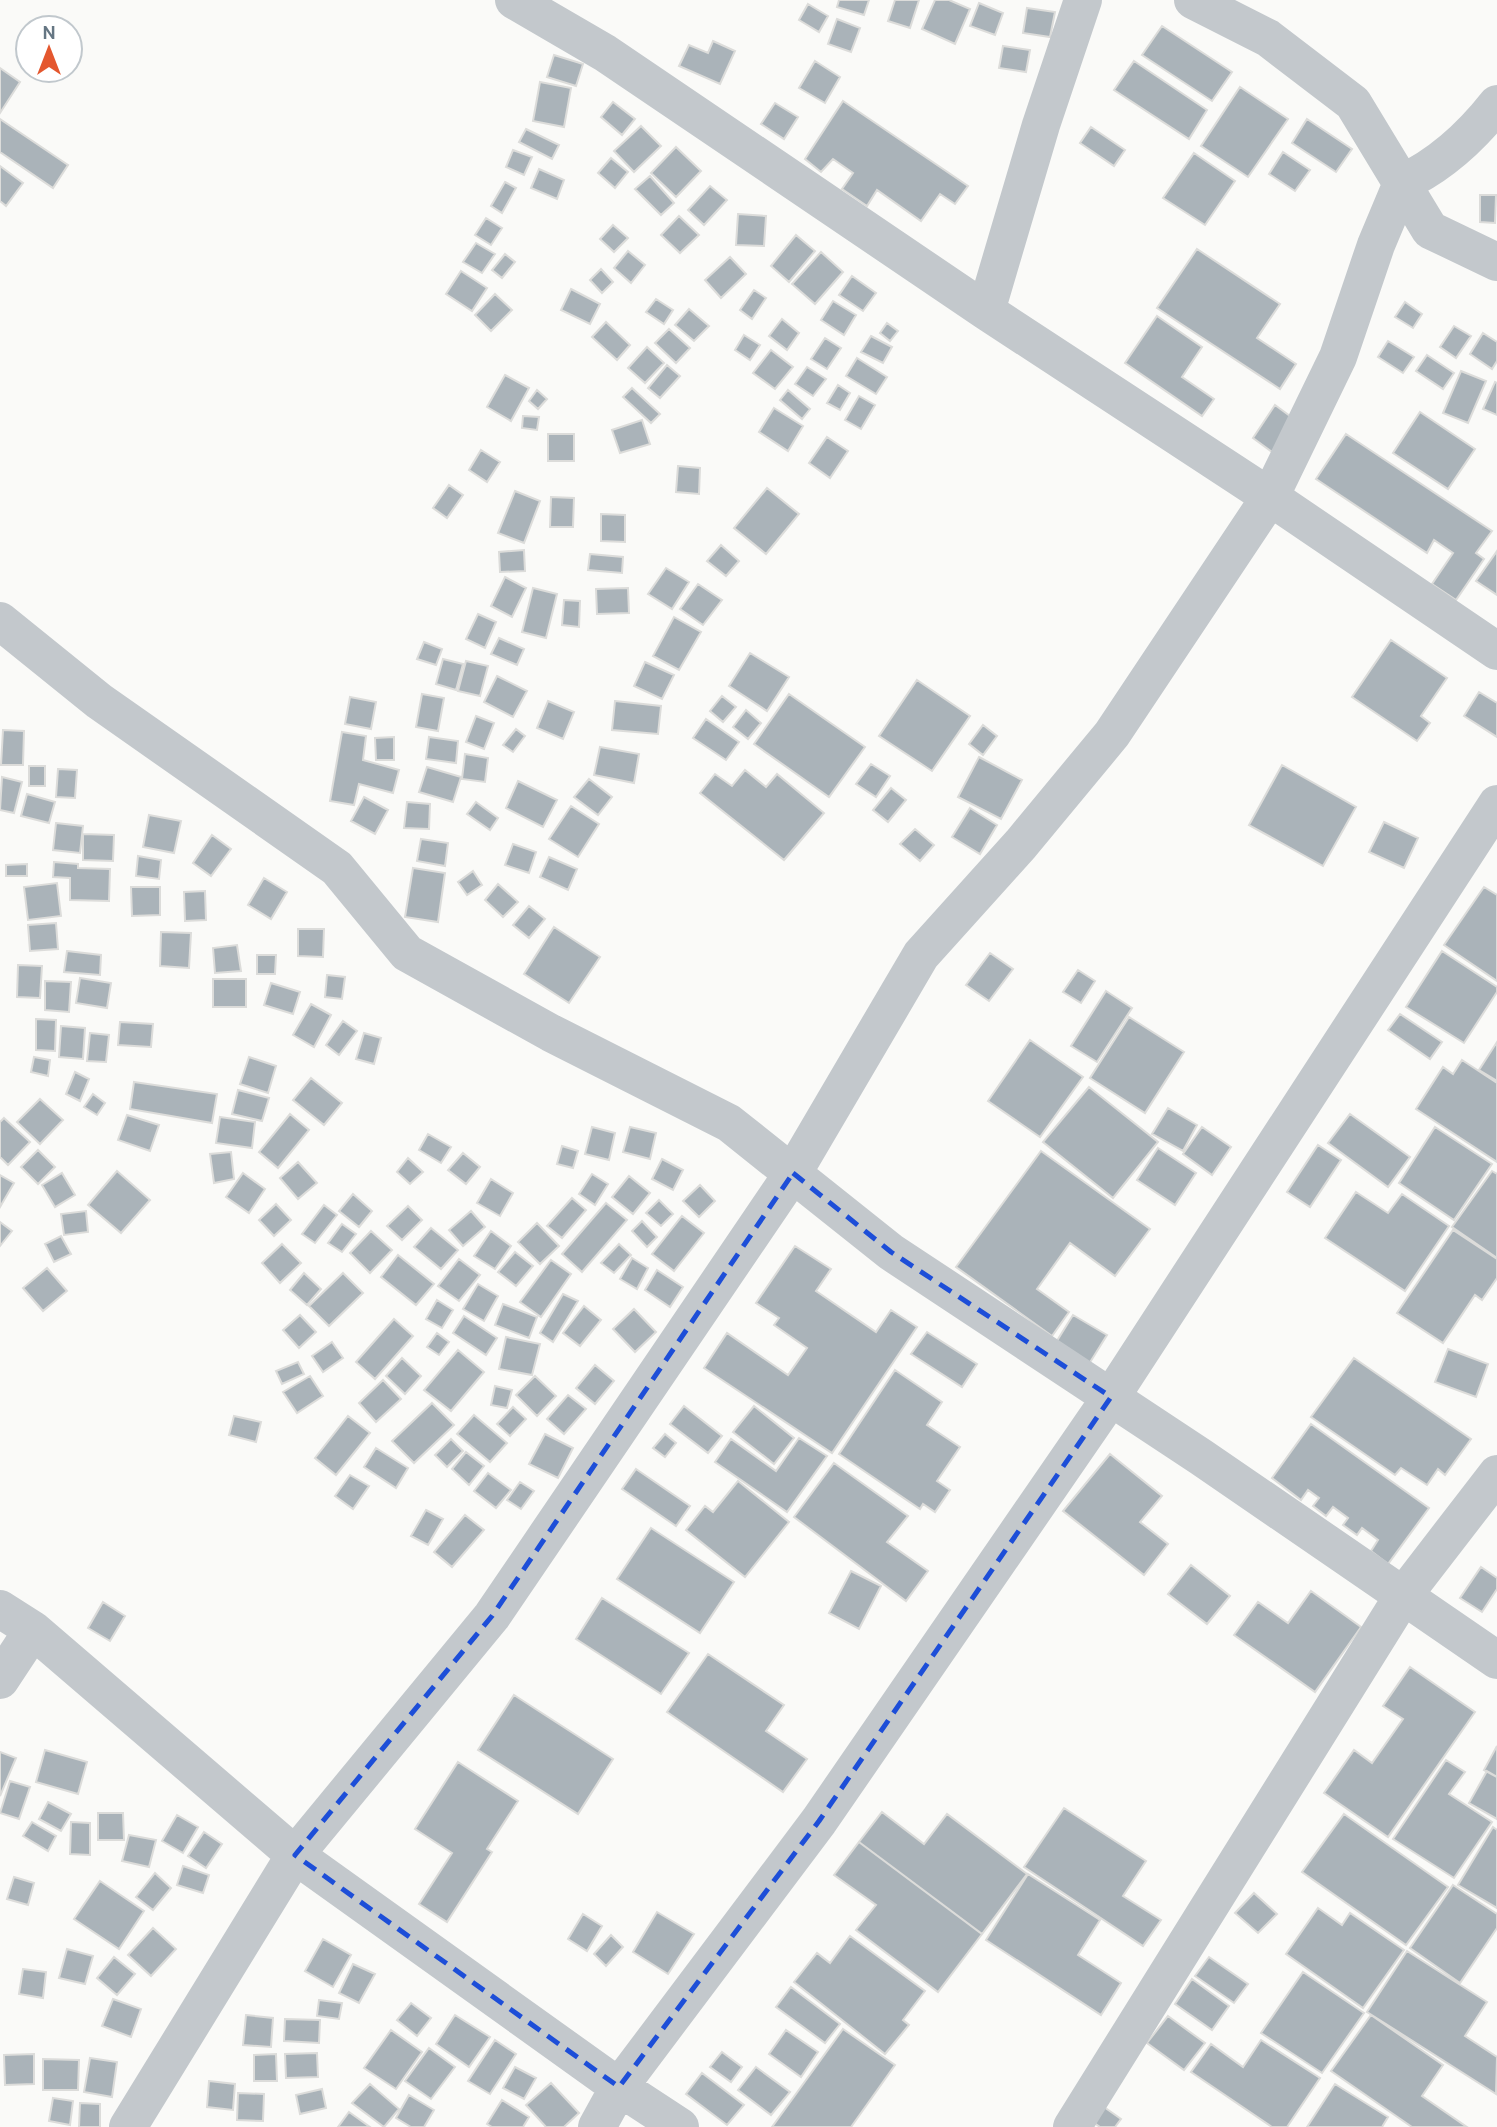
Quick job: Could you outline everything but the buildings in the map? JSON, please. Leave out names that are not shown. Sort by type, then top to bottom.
[{"type":"street","points":[[514,0],[605,53],[986,311],[1270,497],[1497,651]]},
{"type":"street","points":[[986,311],[1041,125],[1083,0]]},
{"type":"street","points":[[1194,0],[1268,38],[1353,103],[1430,230],[1497,262]]},
{"type":"street","points":[[128,2127],[295,1855],[492,1616],[793,1173],[921,955],[1021,845],[1112,734],[1270,497],[1339,358],[1376,245],[1402,183],[1427,172],[1476,130],[1497,104]]},
{"type":"street","points":[[0,621],[99,701],[337,868],[407,953],[551,1033],[729,1123],[891,1252],[1111,1397],[1497,1660]]},
{"type":"street","points":[[597,2127],[619,2087],[819,1821],[1111,1397],[1497,804]]},
{"type":"street","points":[[1072,2127],[1403,1596],[1497,1474]]},
{"type":"street","points":[[0,1609],[33,1630],[295,1855],[619,2087],[680,2127]]},
{"type":"street","points":[[0,1681],[33,1630]]},
{"type":"highlighted area","points":[[793,1173],[891,1252],[1111,1397],[819,1821],[619,2087],[295,1855],[492,1616]]}]
